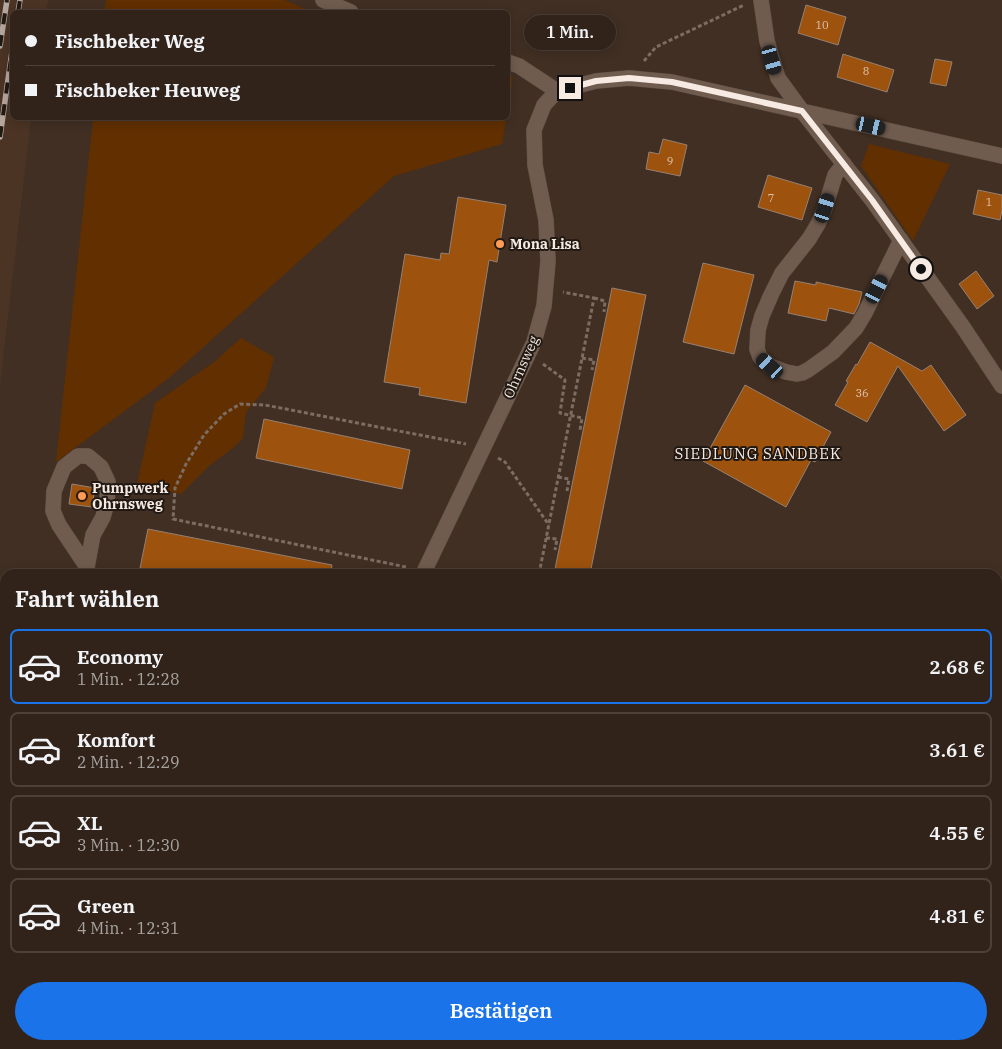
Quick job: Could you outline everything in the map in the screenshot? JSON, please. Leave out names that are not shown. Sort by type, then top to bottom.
[{"type":"street","points":[[323,0],[346,10]]},
{"type":"street","points":[[754,2],[778,78],[901,240],[1002,386]]},
{"type":"street","points":[[510,63],[519,66],[557,91],[596,81],[629,78],[672,82],[1002,156]]},
{"type":"street","name":"Ohrnsweg","points":[[427,569],[534,342],[544,306],[548,261],[546,220],[535,165],[534,130],[544,105],[557,91]]},
{"type":"street","points":[[844,164],[833,179],[825,208],[818,224],[809,239],[782,273],[771,294],[758,330],[756,349],[760,357],[770,366],[797,374],[808,370],[833,352],[856,328],[901,240]]},
{"type":"street","points":[[86,569],[59,525],[54,511],[54,491],[64,467],[78,456],[88,456],[101,467],[108,482],[107,503],[93,535],[87,569]]},
{"type":"path","points":[[629,78],[656,46],[754,2]]},
{"type":"path","points":[[571,294],[605,301],[604,312]]},
{"type":"path","points":[[540,569],[594,298]]},
{"type":"path","points":[[582,358],[594,360],[592,370]]},
{"type":"path","points":[[553,371],[566,380],[560,413],[582,418],[580,430]]},
{"type":"path","points":[[410,569],[173,519],[175,488],[186,464],[204,436],[224,414],[240,404],[265,405],[483,448],[505,462],[549,525]]},
{"type":"path","points":[[558,477],[569,480],[568,491]]},
{"type":"path","points":[[546,538],[557,539],[556,550]]},
{"type":"shaded area","points":[[0,0],[48,0],[46,10],[10,10],[10,120],[31,120],[0,385]]},
{"type":"shaded area","points":[[106,0],[285,0],[308,10],[104,10]]},
{"type":"shaded area","points":[[510,75],[513,76],[510,97]]},
{"type":"shaded area","points":[[93,120],[506,120],[502,144],[394,176],[169,378],[56,462]]},
{"type":"shaded area","points":[[869,144],[950,164],[913,241],[861,166]]},
{"type":"shaded area","points":[[241,338],[274,357],[266,388],[246,412],[243,438],[209,466],[181,494],[137,484],[155,403],[214,362]]},
{"type":"building","points":[[806,5],[846,17],[838,45],[798,33]]},
{"type":"building","points":[[843,54],[894,70],[887,92],[837,77]]},
{"type":"building","points":[[935,59],[952,62],[946,86],[930,83]]},
{"type":"building","points":[[663,139],[687,145],[680,176],[646,169],[649,152],[659,154]]},
{"type":"building","points":[[768,175],[812,188],[802,220],[758,207]]},
{"type":"building","points":[[978,190],[1002,195],[1000,220],[973,214]]},
{"type":"building","points":[[458,197],[506,205],[497,262],[489,260],[466,403],[419,395],[420,388],[384,382],[405,254],[440,260],[441,253],[449,254]]},
{"type":"building","points":[[703,263],[754,275],[734,354],[683,342]]},
{"type":"building","points":[[976,271],[994,296],[977,309],[959,284]]},
{"type":"building","points":[[795,281],[816,285],[816,282],[862,292],[859,304],[854,314],[829,308],[826,321],[788,313]]},
{"type":"building","points":[[612,288],[646,295],[591,569],[555,569]]},
{"type":"building","points":[[870,342],[922,371],[931,365],[966,415],[944,431],[898,366],[867,422],[835,405],[848,382],[846,381]]},
{"type":"building","points":[[745,385],[831,432],[815,462],[811,460],[786,507],[703,461]]},
{"type":"building","points":[[264,419],[410,450],[402,489],[256,458]]},
{"type":"building","name":"Pumpwerk Ohrnsweg","points":[[72,484],[95,488],[92,507],[69,504]]},
{"type":"building","points":[[148,529],[332,565],[332,569],[140,568]]},
{"type":"railway","points":[[0,46],[7,0]]},
{"type":"railway","points":[[18,10],[20,0]]},
{"type":"railway","points":[[0,137],[10,65]]},
{"type":"place","name":"Mona Lisa","points":[[500,244]]},
{"type":"place","name":"Pumpwerk Ohrnsweg","points":[[82,496]]},
{"type":"district","name":"SIEDLUNG SANDBEK","points":[[758,454]]},
{"type":"route","points":[[570,88],[596,81],[629,78],[672,82],[802,111],[872,200],[921,269]]}]
